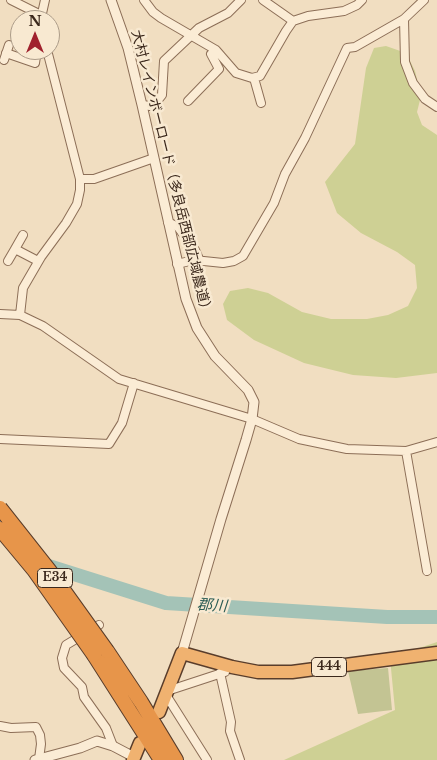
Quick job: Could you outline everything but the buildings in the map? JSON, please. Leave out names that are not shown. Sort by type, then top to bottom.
[{"type":"highway","name":"E34","points":[[0,508],[49,570],[101,653],[161,760]]},
{"type":"highway","name":"E34","points":[[0,529],[141,702],[176,760]]},
{"type":"highway","name":"444","points":[[182,653],[258,672],[292,672],[437,653]]},
{"type":"highway","points":[[159,712],[182,653]]},
{"type":"highway","points":[[133,758],[140,743]]},
{"type":"street","points":[[11,0],[28,10]]},
{"type":"street","name":"大村レインボーロード（多良岳西部広域農道）","points":[[111,0],[128,48],[186,299],[197,328],[215,356],[248,390],[254,402],[252,419],[182,653]]},
{"type":"street","points":[[144,0],[153,12],[161,18],[216,50],[236,72],[244,77],[254,78],[260,76],[293,22],[308,16],[344,11],[357,5],[362,0]]},
{"type":"street","points":[[142,105],[150,106],[162,95],[164,61],[192,35],[206,24],[228,13],[241,0]]},
{"type":"street","points":[[263,0],[293,22]]},
{"type":"street","points":[[177,264],[194,260],[223,263],[234,261],[243,256],[274,203],[285,174],[305,138],[346,48],[355,47],[404,19],[424,0]]},
{"type":"street","points":[[404,19],[405,62],[413,83],[425,99],[437,107]]},
{"type":"street","points":[[188,101],[219,69],[211,54],[216,50]]},
{"type":"street","points":[[6,53],[10,54]]},
{"type":"street","points":[[20,315],[23,288],[38,261],[66,223],[76,204],[80,190],[80,179],[50,60]]},
{"type":"street","points":[[254,78],[261,103]]},
{"type":"street","points":[[80,179],[94,179],[154,158]]},
{"type":"street","points":[[168,222],[178,226],[195,250],[200,261]]},
{"type":"street","points":[[8,261],[23,234]]},
{"type":"street","points":[[15,249],[38,261]]},
{"type":"street","points":[[0,314],[20,315],[43,326],[119,378],[252,419],[299,439],[347,449],[406,451],[437,442]]},
{"type":"street","points":[[0,440],[109,444],[122,423],[134,383]]},
{"type":"street","points":[[406,451],[428,571]]},
{"type":"street","points":[[98,625],[66,645],[62,658],[64,668],[82,687],[84,697],[106,728],[112,746]]},
{"type":"street","points":[[207,760],[166,693],[237,668]]},
{"type":"street","points":[[220,673],[231,722],[230,731],[240,760]]},
{"type":"street","points":[[0,726],[11,728],[36,727],[40,734],[41,744],[37,760],[58,758],[97,741],[112,746],[133,758]]},
{"type":"green space","points":[[386,46],[406,53],[415,71],[421,96],[417,112],[422,125],[437,135],[437,373],[396,378],[353,375],[304,363],[254,340],[227,320],[223,304],[230,291],[248,288],[268,293],[302,312],[331,319],[367,319],[388,315],[408,306],[417,288],[415,265],[397,252],[361,233],[337,213],[325,182],[355,144],[366,68],[374,48]]},
{"type":"green space","points":[[437,642],[437,760],[284,760],[395,710],[390,658]]},
{"type":"green space","points":[[388,668],[392,710],[358,714],[348,671]]},
{"type":"waterway","name":"郡川","points":[[39,563],[166,603],[387,617],[437,617]]}]
